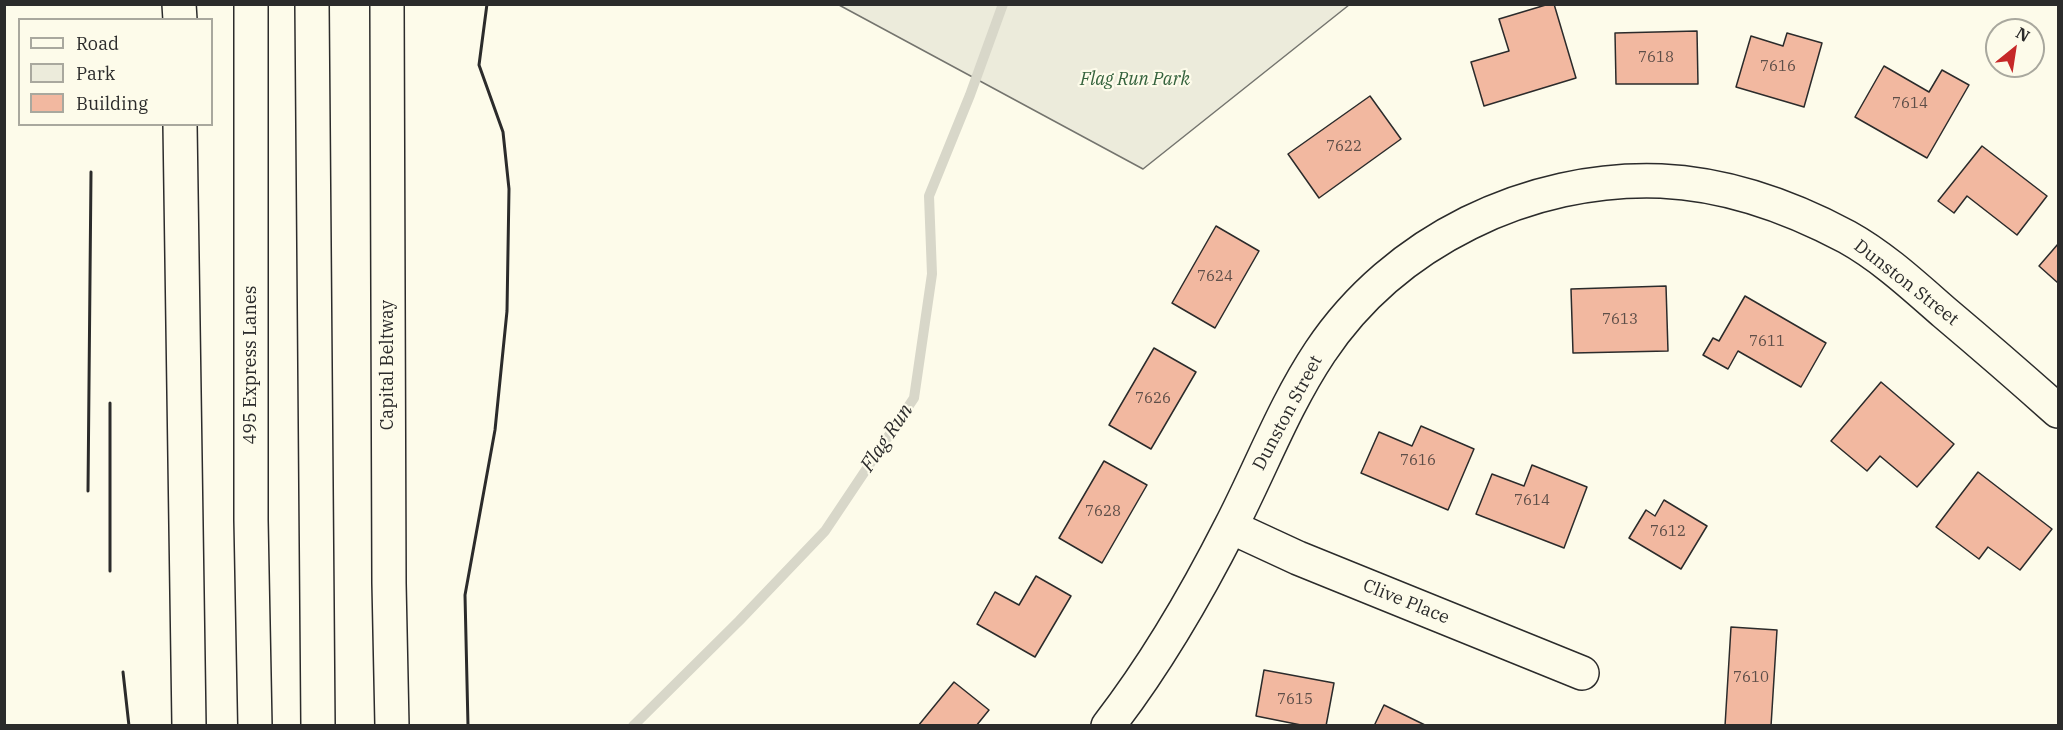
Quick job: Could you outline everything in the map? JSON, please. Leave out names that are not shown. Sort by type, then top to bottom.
[{"type":"main road","name":"495 Express Lanes","points":[[251,4],[251,520],[255,726]]},
{"type":"main road","points":[[312,4],[318,726]]},
{"type":"main road","name":"Capital Beltway","points":[[387,4],[388,559],[392,726]]},
{"type":"main road","points":[[180,126],[189,726]]},
{"type":"main road","name":"Dunston Street","points":[[1108,726],[1170,636],[1231,527],[1288,406],[1315,361],[1345,319],[1369,293],[1414,256],[1459,228],[1535,197],[1576,187],[1617,182],[1670,182],[1738,192],[1786,207],[1850,239],[1897,271],[2058,411]]},
{"type":"main road","name":"Clive Place","points":[[1231,527],[1298,558],[1582,673]]},
{"type":"green space","name":"Flag Run Park","points":[[839,5],[1349,5],[1143,169]]},
{"type":"building","points":[[1554,4],[1576,78],[1484,106],[1471,62],[1509,51],[1499,19]]},
{"type":"building","points":[[1697,31],[1698,84],[1616,84],[1615,33]]},
{"type":"building","points":[[1787,33],[1822,43],[1804,107],[1736,87],[1751,36],[1783,46]]},
{"type":"building","points":[[1884,66],[1929,92],[1942,70],[1969,85],[1927,158],[1855,117]]},
{"type":"building","points":[[1370,96],[1401,139],[1319,198],[1288,154]]},
{"type":"building","points":[[1982,146],[2047,196],[2017,235],[1967,196],[1954,213],[1938,201]]},
{"type":"building","points":[[1216,226],[1259,251],[1215,328],[1172,303]]},
{"type":"building","points":[[2058,244],[2058,283],[2039,266]]},
{"type":"building","points":[[1666,286],[1668,351],[1573,353],[1571,289]]},
{"type":"building","points":[[1745,296],[1826,343],[1801,387],[1738,351],[1728,369],[1703,355],[1713,338],[1719,341]]},
{"type":"building","points":[[1154,348],[1196,372],[1151,449],[1109,425]]},
{"type":"building","points":[[1881,382],[1954,444],[1917,487],[1880,456],[1867,471],[1831,441]]},
{"type":"building","points":[[1421,426],[1474,449],[1448,510],[1361,473],[1379,432],[1412,446]]},
{"type":"building","points":[[1104,461],[1147,485],[1102,563],[1059,538]]},
{"type":"building","points":[[1532,465],[1587,487],[1564,548],[1476,514],[1492,474],[1524,486]]},
{"type":"building","points":[[1978,472],[2052,529],[2020,570],[1988,547],[1979,559],[1936,527]]},
{"type":"building","points":[[1664,500],[1707,526],[1681,569],[1629,538],[1646,510],[1655,516]]},
{"type":"building","points":[[1036,576],[1071,596],[1035,657],[977,624],[995,592],[1019,605]]},
{"type":"building","points":[[1731,627],[1777,630],[1771,726],[1725,726]]},
{"type":"building","points":[[1264,670],[1334,683],[1326,726],[1306,726],[1256,716]]},
{"type":"building","points":[[954,682],[989,710],[976,726],[918,726]]},
{"type":"building","points":[[1384,705],[1427,726],[1374,726]]},
{"type":"waterway","name":"Flag Run","points":[[633,726],[739,621],[825,531],[914,398],[932,274],[929,196],[970,95],[1003,4]]},
{"type":"wall","points":[[468,726],[465,595],[495,430],[507,311],[509,189],[503,132],[479,65],[487,4]]},
{"type":"wall","points":[[88,491],[91,172]]},
{"type":"wall","points":[[110,403],[110,571]]},
{"type":"wall","points":[[123,672],[129,726]]}]
